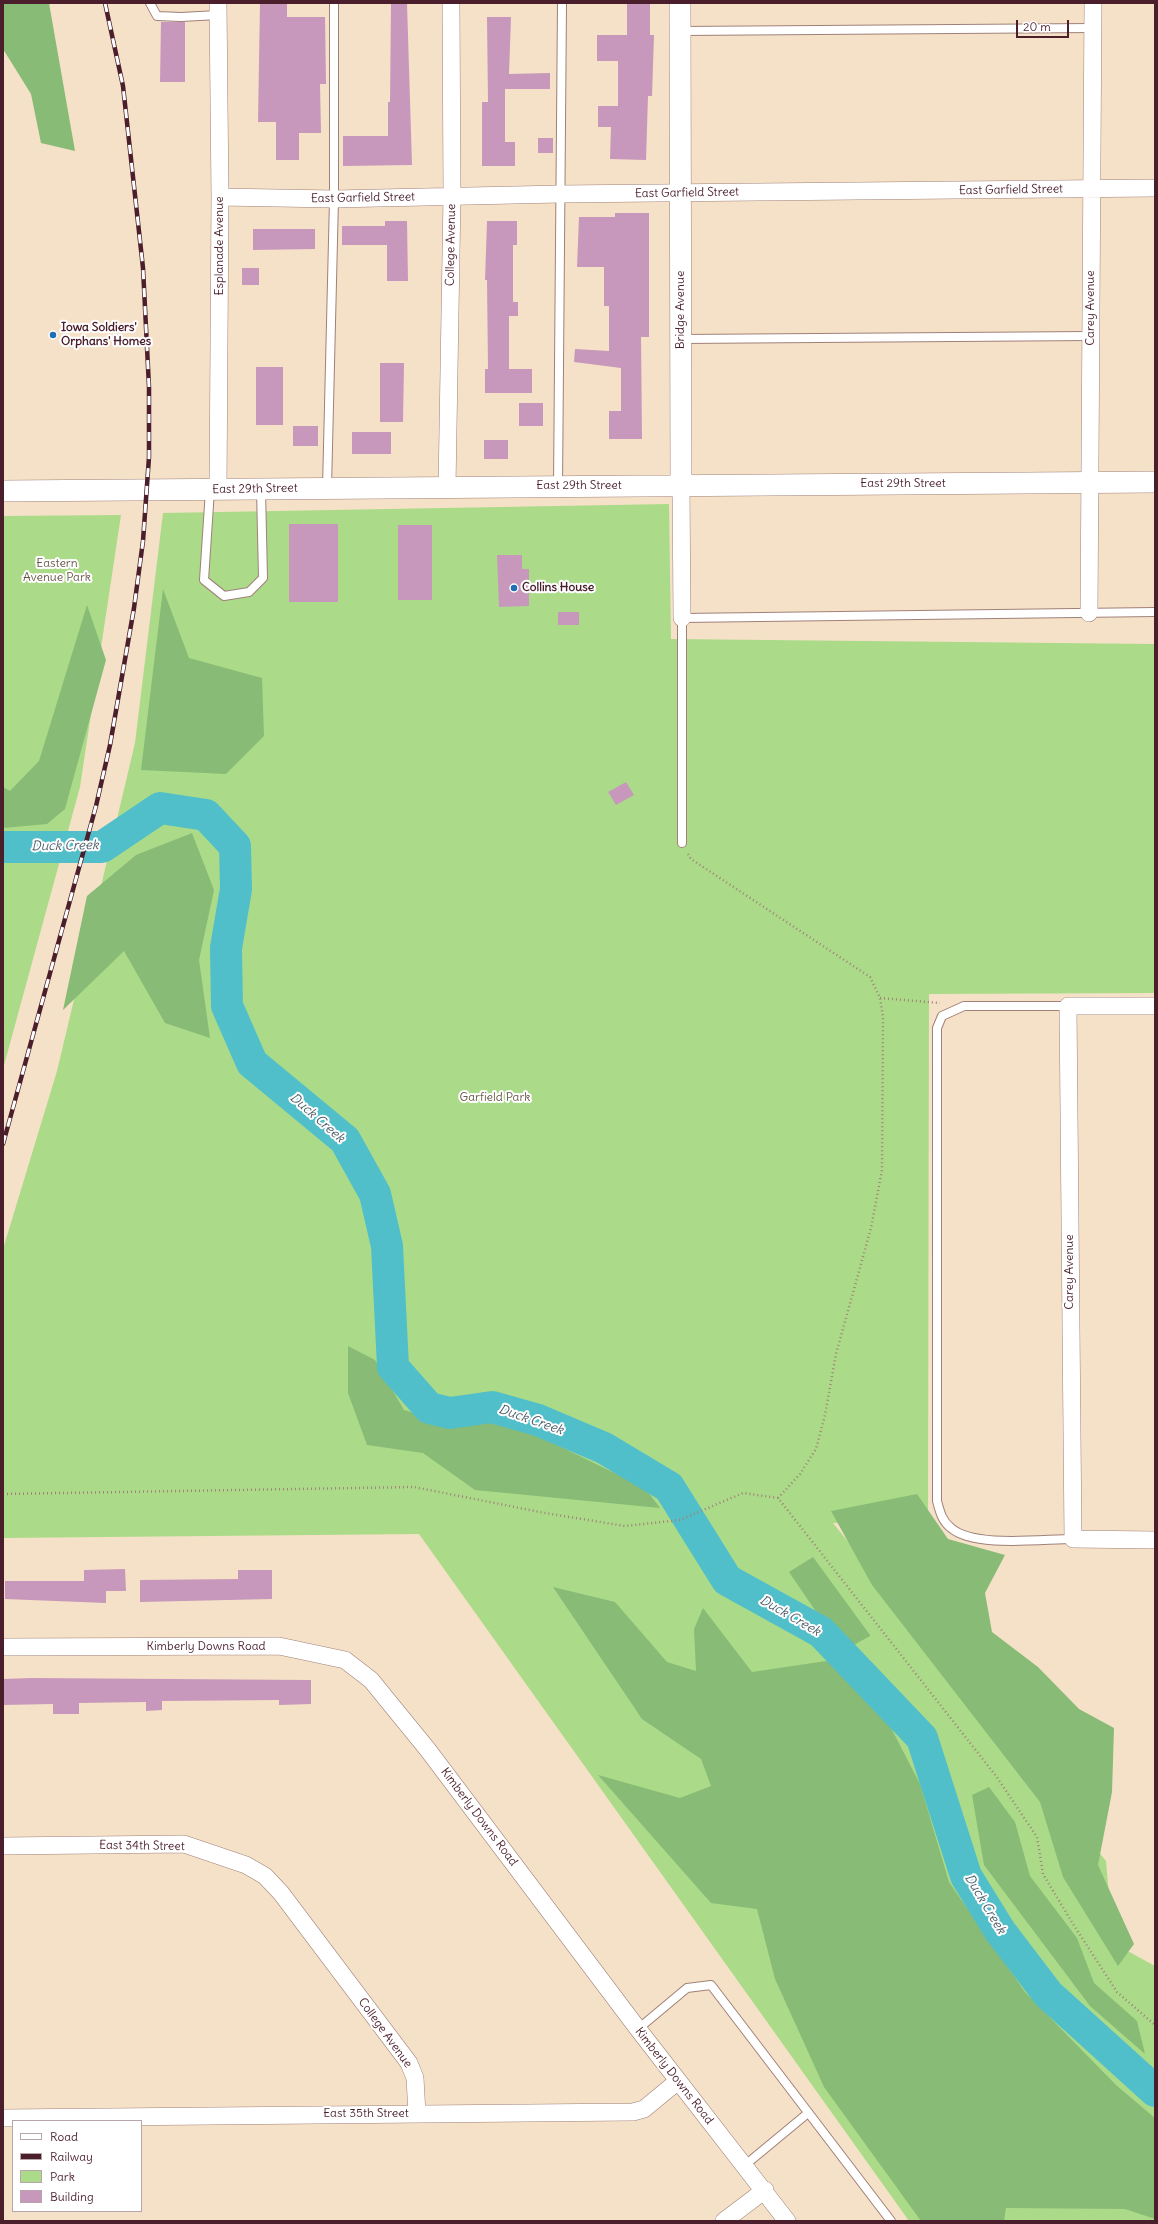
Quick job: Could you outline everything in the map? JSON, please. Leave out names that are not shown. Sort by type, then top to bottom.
[{"type":"street","name":"College Avenue","points":[[447,487],[452,196],[451,3]]},
{"type":"street","name":"Bridge Avenue","points":[[680,3],[682,618]]},
{"type":"street","name":"Carey Avenue","points":[[1089,613],[1093,3]]},
{"type":"street","name":"Esplanade Avenue","points":[[214,490],[220,198],[218,9]]},
{"type":"street","name":"East Garfield Street","points":[[220,198],[334,199],[560,194],[1155,188]]},
{"type":"street","name":"East 29th Street","points":[[3,492],[1155,482]]},
{"type":"street","name":"Carey Avenue","points":[[1068,1006],[1073,1539]]},
{"type":"street","points":[[1068,1006],[1155,1006]]},
{"type":"street","points":[[1073,1539],[1155,1540]]},
{"type":"street","name":"Kimberly Downs Road","points":[[3,1647],[279,1646],[345,1660],[372,1680],[428,1750],[638,2029],[744,2166],[765,2190],[787,2221]]},
{"type":"street","name":"East 34th Street","points":[[3,1846],[184,1844],[246,1865],[265,1876],[281,1893],[331,1960]]},
{"type":"street","name":"College Avenue","points":[[331,1960],[409,2063],[415,2078],[417,2114]]},
{"type":"street","name":"East 35th Street","points":[[3,2118],[633,2112],[644,2109],[678,2081]]},
{"type":"street","points":[[724,2221],[765,2190]]},
{"type":"lane","points":[[150,3],[157,16],[181,18],[218,9]]},
{"type":"lane","points":[[327,489],[334,199],[334,3]]},
{"type":"lane","points":[[558,487],[562,3]]},
{"type":"lane","points":[[680,31],[1093,28]]},
{"type":"lane","points":[[681,339],[1090,336]]},
{"type":"lane","points":[[214,490],[204,580],[224,596],[249,592],[263,578],[261,489]]},
{"type":"lane","points":[[682,842],[682,618],[1155,612]]},
{"type":"lane","points":[[1068,1006],[964,1006],[942,1016],[937,1028],[937,1501],[942,1519],[950,1528],[963,1536],[980,1540],[1073,1539]]},
{"type":"lane","points":[[638,2029],[687,1988],[711,1985],[891,2221]]},
{"type":"lane","points":[[744,2166],[808,2113]]},
{"type":"path","points":[[682,842],[691,859],[870,977],[880,998],[883,1017],[882,1170],[871,1228],[836,1354],[825,1415],[816,1449],[800,1474],[778,1498]]},
{"type":"path","points":[[880,998],[964,1006]]},
{"type":"path","points":[[3,1494],[414,1487],[545,1513],[625,1526],[680,1520],[723,1500],[743,1493],[778,1498],[996,1776],[1037,1837],[1043,1874],[1073,1924],[1117,1992],[1155,2025]]},
{"type":"green space","points":[[3,3],[49,3],[75,151],[41,143],[31,94],[3,49]]},
{"type":"green space","name":"Garfield Park","points":[[669,504],[671,639],[1155,644],[1155,993],[929,994],[928,1521],[833,1523],[1106,1861],[1113,1943],[1155,1966],[1155,2221],[909,2221],[419,1534],[3,1538],[3,1249],[57,1071],[135,743],[163,513]]},
{"type":"green space","name":"Eastern Avenue Park","points":[[121,515],[80,787],[3,1069],[3,516]]},
{"type":"green space","points":[[163,589],[189,658],[262,678],[264,736],[226,774],[141,770]]},
{"type":"green space","points":[[87,605],[106,660],[65,809],[47,824],[3,828],[3,787],[10,791],[39,761]]},
{"type":"green space","points":[[192,833],[214,890],[199,960],[210,1038],[165,1023],[124,951],[63,1010],[87,896],[136,855]]},
{"type":"green space","points":[[348,1346],[375,1360],[404,1410],[453,1425],[504,1419],[645,1488],[660,1508],[475,1490],[423,1453],[367,1445],[348,1393]]},
{"type":"green space","points":[[917,1494],[948,1539],[1005,1555],[985,1593],[992,1632],[1038,1667],[1079,1709],[1114,1728],[1112,1792],[1098,1865],[1134,1944],[1118,1966],[1063,1877],[1040,1802],[872,1585],[831,1511]]},
{"type":"green space","points":[[813,1557],[870,1636],[852,1646],[821,1619],[789,1572]]},
{"type":"green space","points":[[553,1587],[615,1602],[667,1662],[696,1671],[694,1629],[703,1608],[752,1672],[833,1660],[888,1722],[920,1784],[949,1882],[1025,1992],[1116,2085],[1155,2118],[1155,2219],[1125,2209],[1006,2208],[1004,2221],[921,2221],[824,2087],[775,1979],[757,1909],[711,1903],[598,1775],[680,1798],[711,1786],[701,1759],[642,1719]]},
{"type":"green space","points":[[989,1787],[1015,1822],[1030,1876],[1077,1938],[1094,1983],[1137,2021],[1145,2054],[1090,2006],[984,1865],[972,1795]]},
{"type":"building","points":[[260,3],[287,3],[287,17],[325,17],[326,84],[320,84],[321,133],[299,133],[299,160],[276,160],[276,122],[258,122]]},
{"type":"building","points":[[391,3],[407,3],[412,165],[343,166],[343,136],[388,136],[388,102],[390,102]]},
{"type":"building","points":[[627,3],[650,3],[650,35],[654,35],[652,96],[648,96],[646,160],[610,159],[611,127],[598,127],[598,106],[618,106],[618,61],[597,61],[597,35],[627,35]]},
{"type":"building","points":[[487,17],[511,17],[509,74],[550,73],[550,89],[505,89],[505,142],[515,142],[515,166],[482,166],[482,102],[488,102]]},
{"type":"building","points":[[161,22],[185,22],[185,82],[160,82]]},
{"type":"building","points":[[538,138],[553,138],[553,153],[538,153]]},
{"type":"building","points":[[615,213],[649,213],[649,337],[641,337],[642,439],[609,439],[609,411],[621,411],[621,368],[574,362],[575,349],[609,351],[609,306],[604,306],[604,267],[577,267],[579,217],[615,217]]},
{"type":"building","points":[[385,221],[407,221],[408,281],[387,281],[387,245],[342,245],[342,226],[385,226]]},
{"type":"building","points":[[487,221],[517,221],[517,245],[513,245],[513,302],[518,302],[518,316],[509,316],[509,369],[532,369],[532,393],[485,393],[485,369],[488,369],[487,280],[485,280]]},
{"type":"building","points":[[253,229],[315,229],[315,249],[253,250]]},
{"type":"building","points":[[242,268],[259,268],[259,285],[242,285]]},
{"type":"building","points":[[380,363],[404,363],[403,422],[380,422]]},
{"type":"building","points":[[256,367],[283,367],[283,425],[256,425]]},
{"type":"building","points":[[519,403],[543,403],[543,426],[519,426]]},
{"type":"building","points":[[293,426],[318,426],[318,446],[293,446]]},
{"type":"building","points":[[352,432],[391,432],[391,454],[352,454]]},
{"type":"building","points":[[484,440],[508,440],[508,459],[484,459]]},
{"type":"building","points":[[289,524],[338,524],[338,602],[289,602]]},
{"type":"building","points":[[398,525],[432,525],[432,600],[398,600]]},
{"type":"building","name":"Collins House","points":[[497,555],[522,555],[522,569],[529,569],[529,606],[499,607]]},
{"type":"building","points":[[558,612],[579,612],[579,625],[558,625]]},
{"type":"building","points":[[626,782],[634,795],[616,805],[608,792]]},
{"type":"building","points":[[125,1569],[126,1591],[106,1591],[106,1603],[5,1599],[5,1581],[84,1581],[84,1570]]},
{"type":"building","points":[[238,1570],[272,1570],[272,1599],[140,1602],[140,1580],[238,1579]]},
{"type":"building","points":[[3,1679],[311,1680],[311,1704],[279,1705],[279,1700],[162,1701],[162,1710],[146,1711],[146,1702],[79,1703],[79,1714],[53,1714],[53,1704],[3,1705]]},
{"type":"waterway","name":"Duck Creek","points":[[3,847],[102,847],[160,808],[206,815],[235,846],[236,889],[226,948],[227,1006],[252,1063],[345,1140],[375,1194],[387,1246],[393,1367],[429,1408],[450,1413],[492,1407],[538,1420],[604,1448],[669,1487],[727,1580],[821,1632],[922,1738],[966,1876],[1000,1931],[1048,1994],[1155,2091]]},
{"type":"railway","points":[[3,1144],[96,806],[110,745],[134,608],[143,541],[149,457],[149,387],[143,268],[123,86],[105,3]]},
{"type":"place","name":"Iowa Soldiers' Orphans' Homes","points":[[53,335]]},
{"type":"place","name":"Collins House","points":[[514,588]]}]
